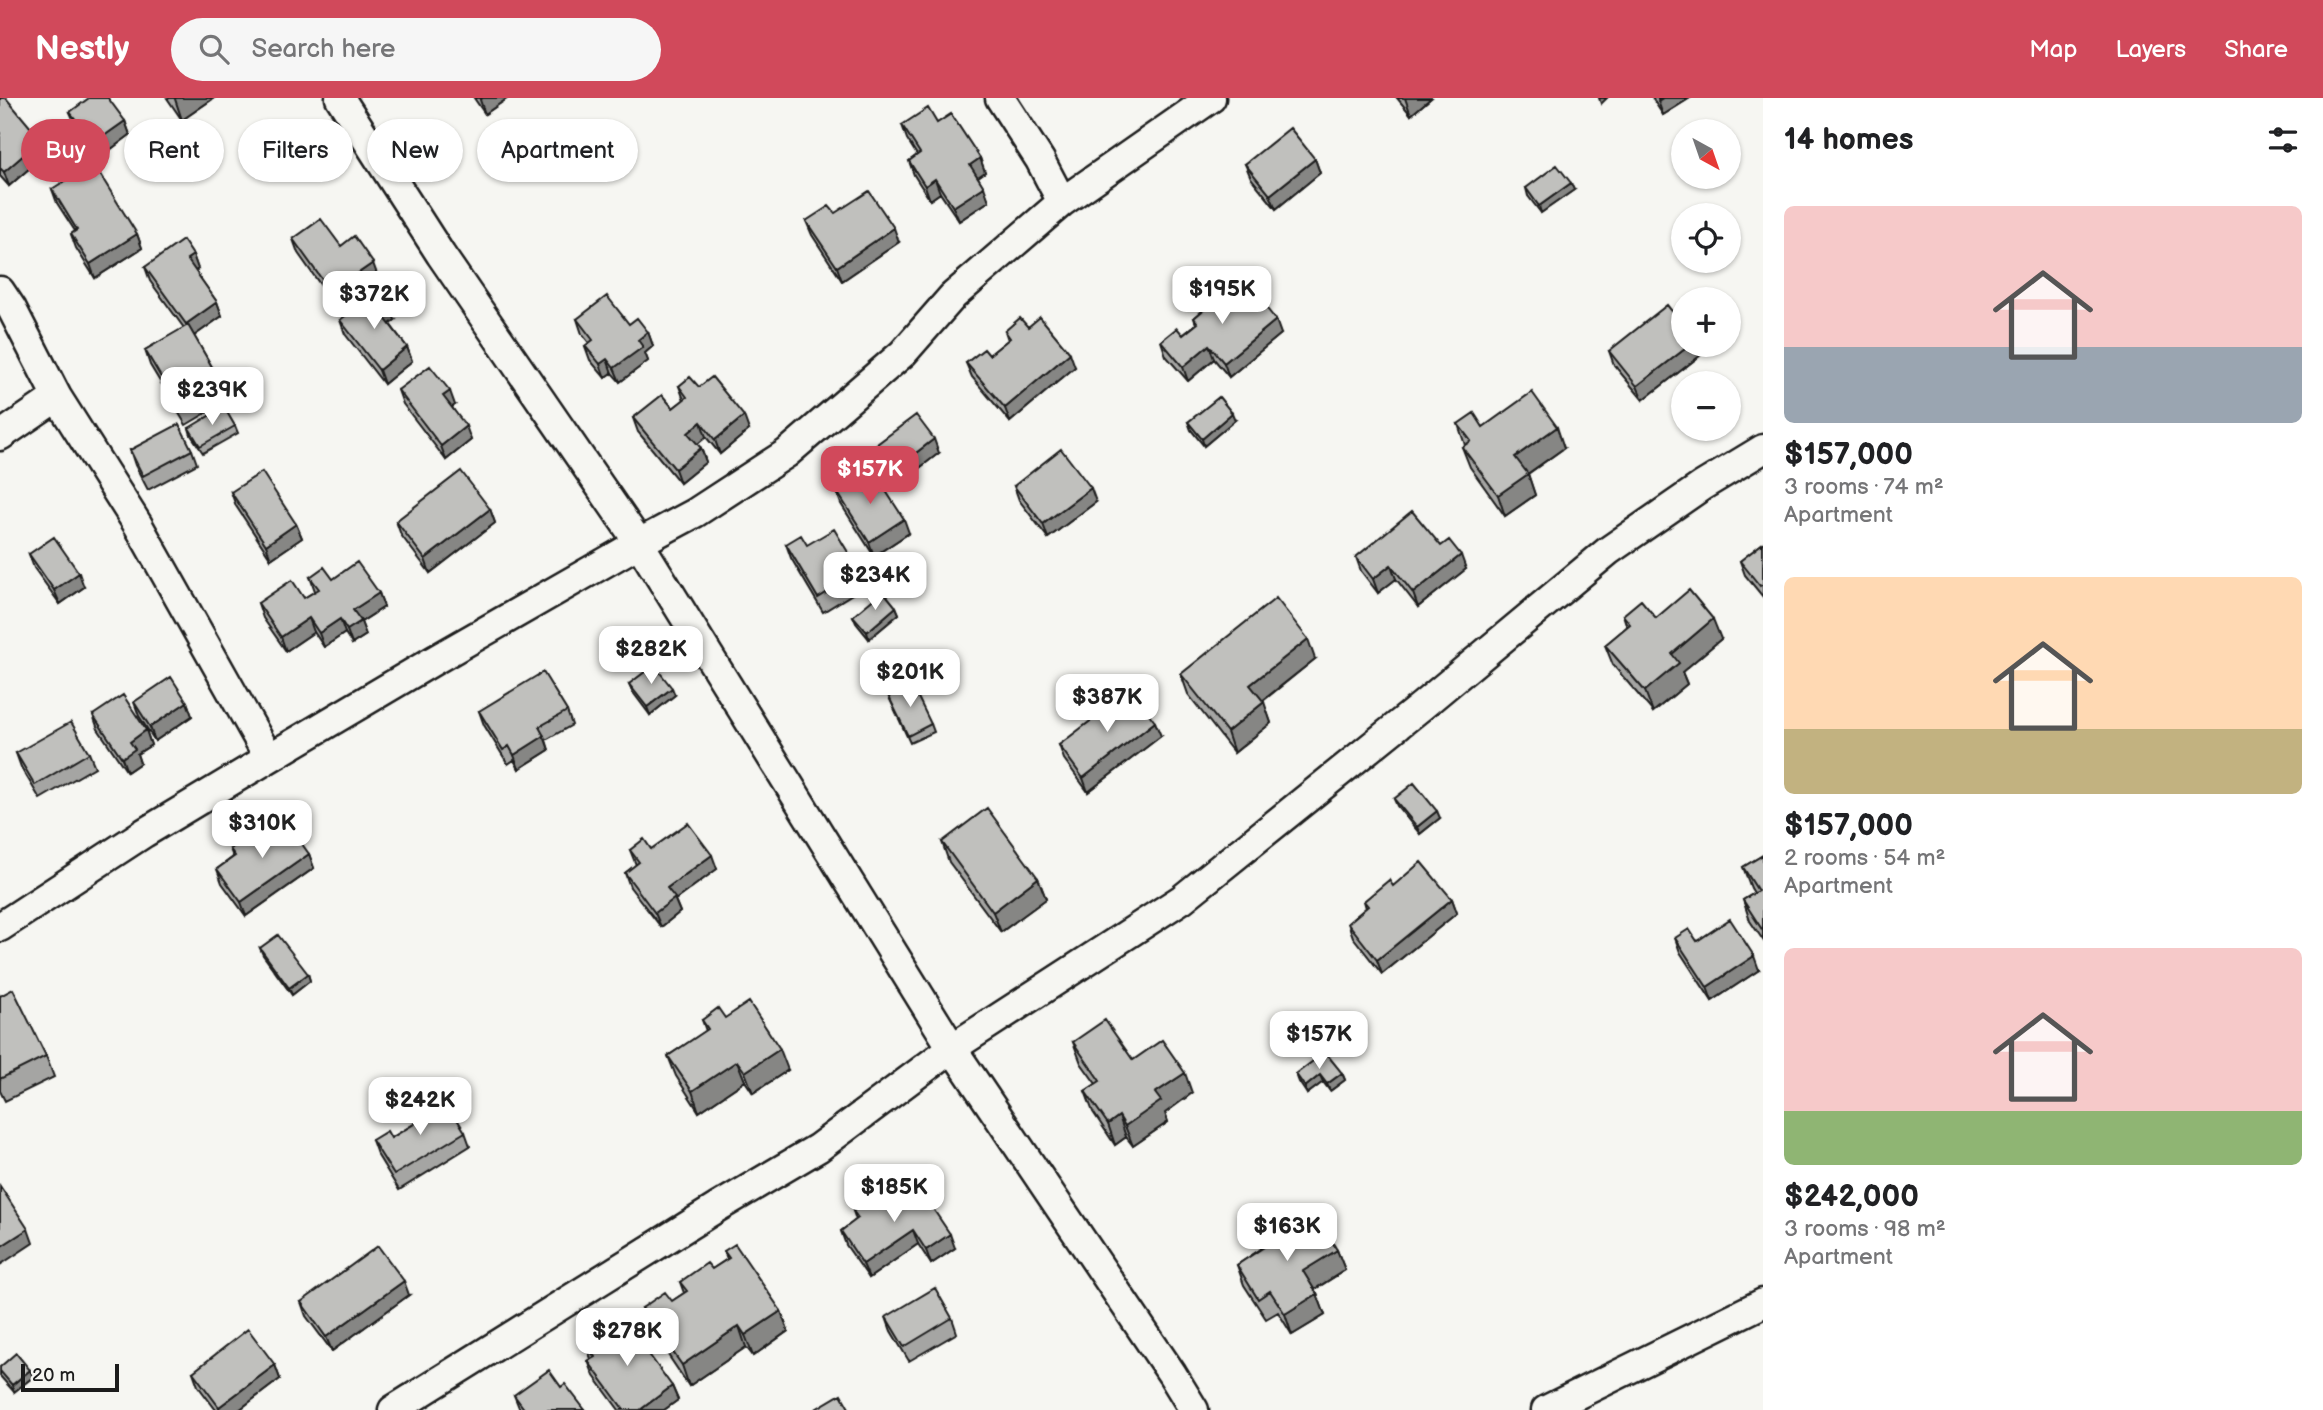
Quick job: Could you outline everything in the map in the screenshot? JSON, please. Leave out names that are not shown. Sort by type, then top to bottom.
[{"type":"street","points":[[340,98],[441,255],[639,543],[952,1048],[1194,1410]]},
{"type":"street","points":[[1000,98],[1040,160],[1062,202]]},
{"type":"street","points":[[0,927],[144,833],[639,543],[695,513],[788,453],[903,353],[953,296],[1062,202],[1211,98]]},
{"type":"street","points":[[0,291],[57,397],[138,525],[269,758]]},
{"type":"street","points":[[0,436],[57,397]]},
{"type":"street","points":[[393,1410],[718,1207],[818,1148],[952,1048],[1182,899],[1423,705],[1608,551],[1702,486],[1763,449]]},
{"type":"street","points":[[1546,1410],[1761,1310]]},
{"type":"building","points":[[6,98],[24,119],[21,119],[21,157],[4,172],[0,168],[0,99]]},
{"type":"building","points":[[89,98],[108,98],[124,122],[110,132],[110,119],[75,119],[70,112]]},
{"type":"building","points":[[928,108],[937,123],[951,114],[980,158],[970,165],[984,187],[953,207],[935,179],[925,186],[909,161],[920,153],[902,125]]},
{"type":"building","points":[[1290,128],[1315,159],[1270,195],[1245,164]]},
{"type":"building","points":[[1557,165],[1571,183],[1539,206],[1526,188]]},
{"type":"building","points":[[63,182],[105,182],[137,234],[90,264],[71,234],[77,230],[52,189]]},
{"type":"building","points":[[869,191],[894,228],[837,267],[806,221],[829,206],[835,213]]},
{"type":"building","points":[[321,219],[341,246],[354,236],[373,263],[331,292],[293,239]]},
{"type":"building","points":[[183,240],[193,255],[187,259],[217,302],[186,324],[145,267]]},
{"type":"building","points":[[1228,283],[1236,293],[1248,285],[1276,320],[1224,363],[1209,345],[1183,367],[1161,341],[1177,328],[1183,335],[1198,323],[1194,318],[1208,306],[1205,302]]},
{"type":"building","points":[[378,291],[390,306],[381,313],[407,347],[379,370],[340,320]]},
{"type":"building","points":[[607,296],[629,324],[637,318],[648,332],[638,340],[643,347],[614,368],[607,359],[600,364],[585,346],[593,340],[577,319]]},
{"type":"building","points":[[1667,305],[1671,310],[1671,357],[1674,357],[1637,386],[1609,351]]},
{"type":"building","points":[[1040,317],[1070,353],[1005,408],[966,363],[984,349],[989,355],[1010,338],[1005,331],[1020,318],[1028,327]]},
{"type":"building","points":[[188,325],[223,386],[181,411],[145,350]]},
{"type":"building","points":[[430,366],[450,391],[443,396],[466,426],[441,446],[398,390]]},
{"type":"building","points":[[690,377],[699,387],[712,377],[744,416],[715,440],[701,422],[688,433],[701,448],[675,469],[633,418],[662,395],[673,408],[687,397],[679,386]]},
{"type":"building","points":[[1532,392],[1557,427],[1515,457],[1528,474],[1498,495],[1462,447],[1471,441],[1458,424],[1474,413],[1483,427]]},
{"type":"building","points":[[1219,397],[1232,413],[1202,439],[1188,422]]},
{"type":"building","points":[[224,407],[235,426],[200,446],[189,428]]},
{"type":"building","points":[[916,415],[934,439],[895,469],[877,444]]},
{"type":"building","points":[[179,424],[192,450],[143,476],[130,450]]},
{"type":"building","points":[[1061,449],[1091,488],[1043,524],[1014,486]]},
{"type":"building","points":[[461,471],[490,509],[425,559],[396,521]]},
{"type":"building","points":[[873,471],[904,519],[869,542],[836,490],[850,481],[853,485]]},
{"type":"building","points":[[262,472],[296,524],[266,545],[231,492]]},
{"type":"building","points":[[1412,511],[1441,546],[1449,540],[1461,555],[1413,593],[1391,565],[1373,579],[1356,557]]},
{"type":"building","points":[[834,529],[860,572],[818,598],[786,544],[801,535],[807,545]]},
{"type":"building","points":[[54,537],[79,573],[54,590],[29,554]]},
{"type":"building","points":[[1763,543],[1763,584],[1760,586],[1740,561]]},
{"type":"building","points":[[357,562],[379,593],[353,610],[361,621],[347,630],[340,619],[319,633],[309,618],[281,637],[258,603],[292,580],[304,598],[319,589],[310,577],[324,567],[333,579]]},
{"type":"building","points":[[1689,590],[1713,619],[1672,654],[1679,663],[1645,691],[1605,645],[1630,624],[1623,615],[1641,600],[1656,618]]},
{"type":"building","points":[[883,591],[896,607],[867,632],[853,616]]},
{"type":"building","points":[[1276,598],[1308,639],[1250,685],[1264,702],[1227,732],[1181,674]]},
{"type":"building","points":[[654,665],[672,688],[647,707],[629,684]]},
{"type":"building","points":[[543,672],[567,711],[539,727],[544,736],[514,755],[509,746],[503,750],[479,711]]},
{"type":"building","points":[[171,677],[187,702],[150,727],[134,702]]},
{"type":"building","points":[[911,683],[931,724],[908,736],[888,695]]},
{"type":"building","points":[[1131,690],[1155,722],[1083,778],[1059,745]]},
{"type":"building","points":[[123,695],[146,730],[130,742],[135,749],[122,758],[93,715]]},
{"type":"building","points":[[71,722],[89,753],[35,785],[16,753]]},
{"type":"building","points":[[1414,783],[1437,811],[1417,827],[1394,799]]},
{"type":"building","points":[[987,808],[1038,878],[993,912],[942,842]]},
{"type":"building","points":[[285,820],[309,854],[241,902],[217,869],[235,856],[230,849],[253,833],[258,839]]},
{"type":"building","points":[[688,823],[712,855],[667,888],[675,898],[655,913],[625,873],[639,862],[630,850],[644,839],[651,849]]},
{"type":"building","points":[[1763,855],[1763,931],[1743,900],[1758,891],[1743,867]]},
{"type":"building","points":[[1421,862],[1452,899],[1377,960],[1348,923],[1368,906],[1364,901],[1389,880],[1393,886]]},
{"type":"building","points":[[1730,919],[1754,956],[1707,987],[1675,938],[1689,929],[1697,941]]},
{"type":"building","points":[[278,935],[308,974],[289,988],[260,948]]},
{"type":"building","points":[[13,989],[46,1056],[0,1079],[0,996]]},
{"type":"building","points":[[749,1002],[780,1049],[745,1072],[737,1061],[692,1091],[668,1056],[708,1029],[702,1020],[718,1008],[725,1018]]},
{"type":"building","points":[[1105,1020],[1133,1060],[1162,1040],[1185,1073],[1155,1093],[1161,1101],[1125,1126],[1119,1116],[1108,1124],[1085,1091],[1100,1081],[1073,1042]]},
{"type":"building","points":[[1325,1052],[1342,1073],[1327,1084],[1320,1075],[1305,1087],[1296,1074]]},
{"type":"building","points":[[442,1095],[465,1132],[394,1175],[372,1140],[387,1131],[391,1138],[432,1113],[426,1104]]},
{"type":"building","points":[[917,1185],[950,1234],[926,1250],[913,1230],[863,1264],[841,1231],[858,1218],[853,1211],[880,1194],[888,1205]]},
{"type":"building","points":[[0,1186],[28,1229],[0,1247]]},
{"type":"building","points":[[1316,1215],[1337,1250],[1303,1271],[1317,1294],[1285,1314],[1270,1291],[1258,1299],[1237,1265],[1264,1247],[1256,1234],[1276,1222],[1284,1235]]},
{"type":"building","points":[[735,1244],[781,1311],[745,1335],[739,1326],[682,1365],[642,1308],[665,1292],[672,1301],[687,1291],[680,1282],[707,1263],[712,1269],[729,1258],[724,1251]]},
{"type":"building","points":[[378,1246],[404,1281],[326,1337],[301,1302]]},
{"type":"building","points":[[935,1288],[952,1318],[904,1347],[886,1317]]},
{"type":"building","points":[[624,1320],[672,1386],[640,1410],[624,1410],[588,1361],[595,1357],[587,1347]]},
{"type":"building","points":[[248,1329],[275,1365],[219,1407],[193,1372]]},
{"type":"building","points":[[16,1353],[30,1370],[12,1385],[0,1371],[0,1367]]},
{"type":"building","points":[[549,1370],[561,1387],[565,1384],[585,1410],[525,1410],[514,1395]]},
{"type":"building","points":[[841,1394],[850,1410],[814,1410]]}]
